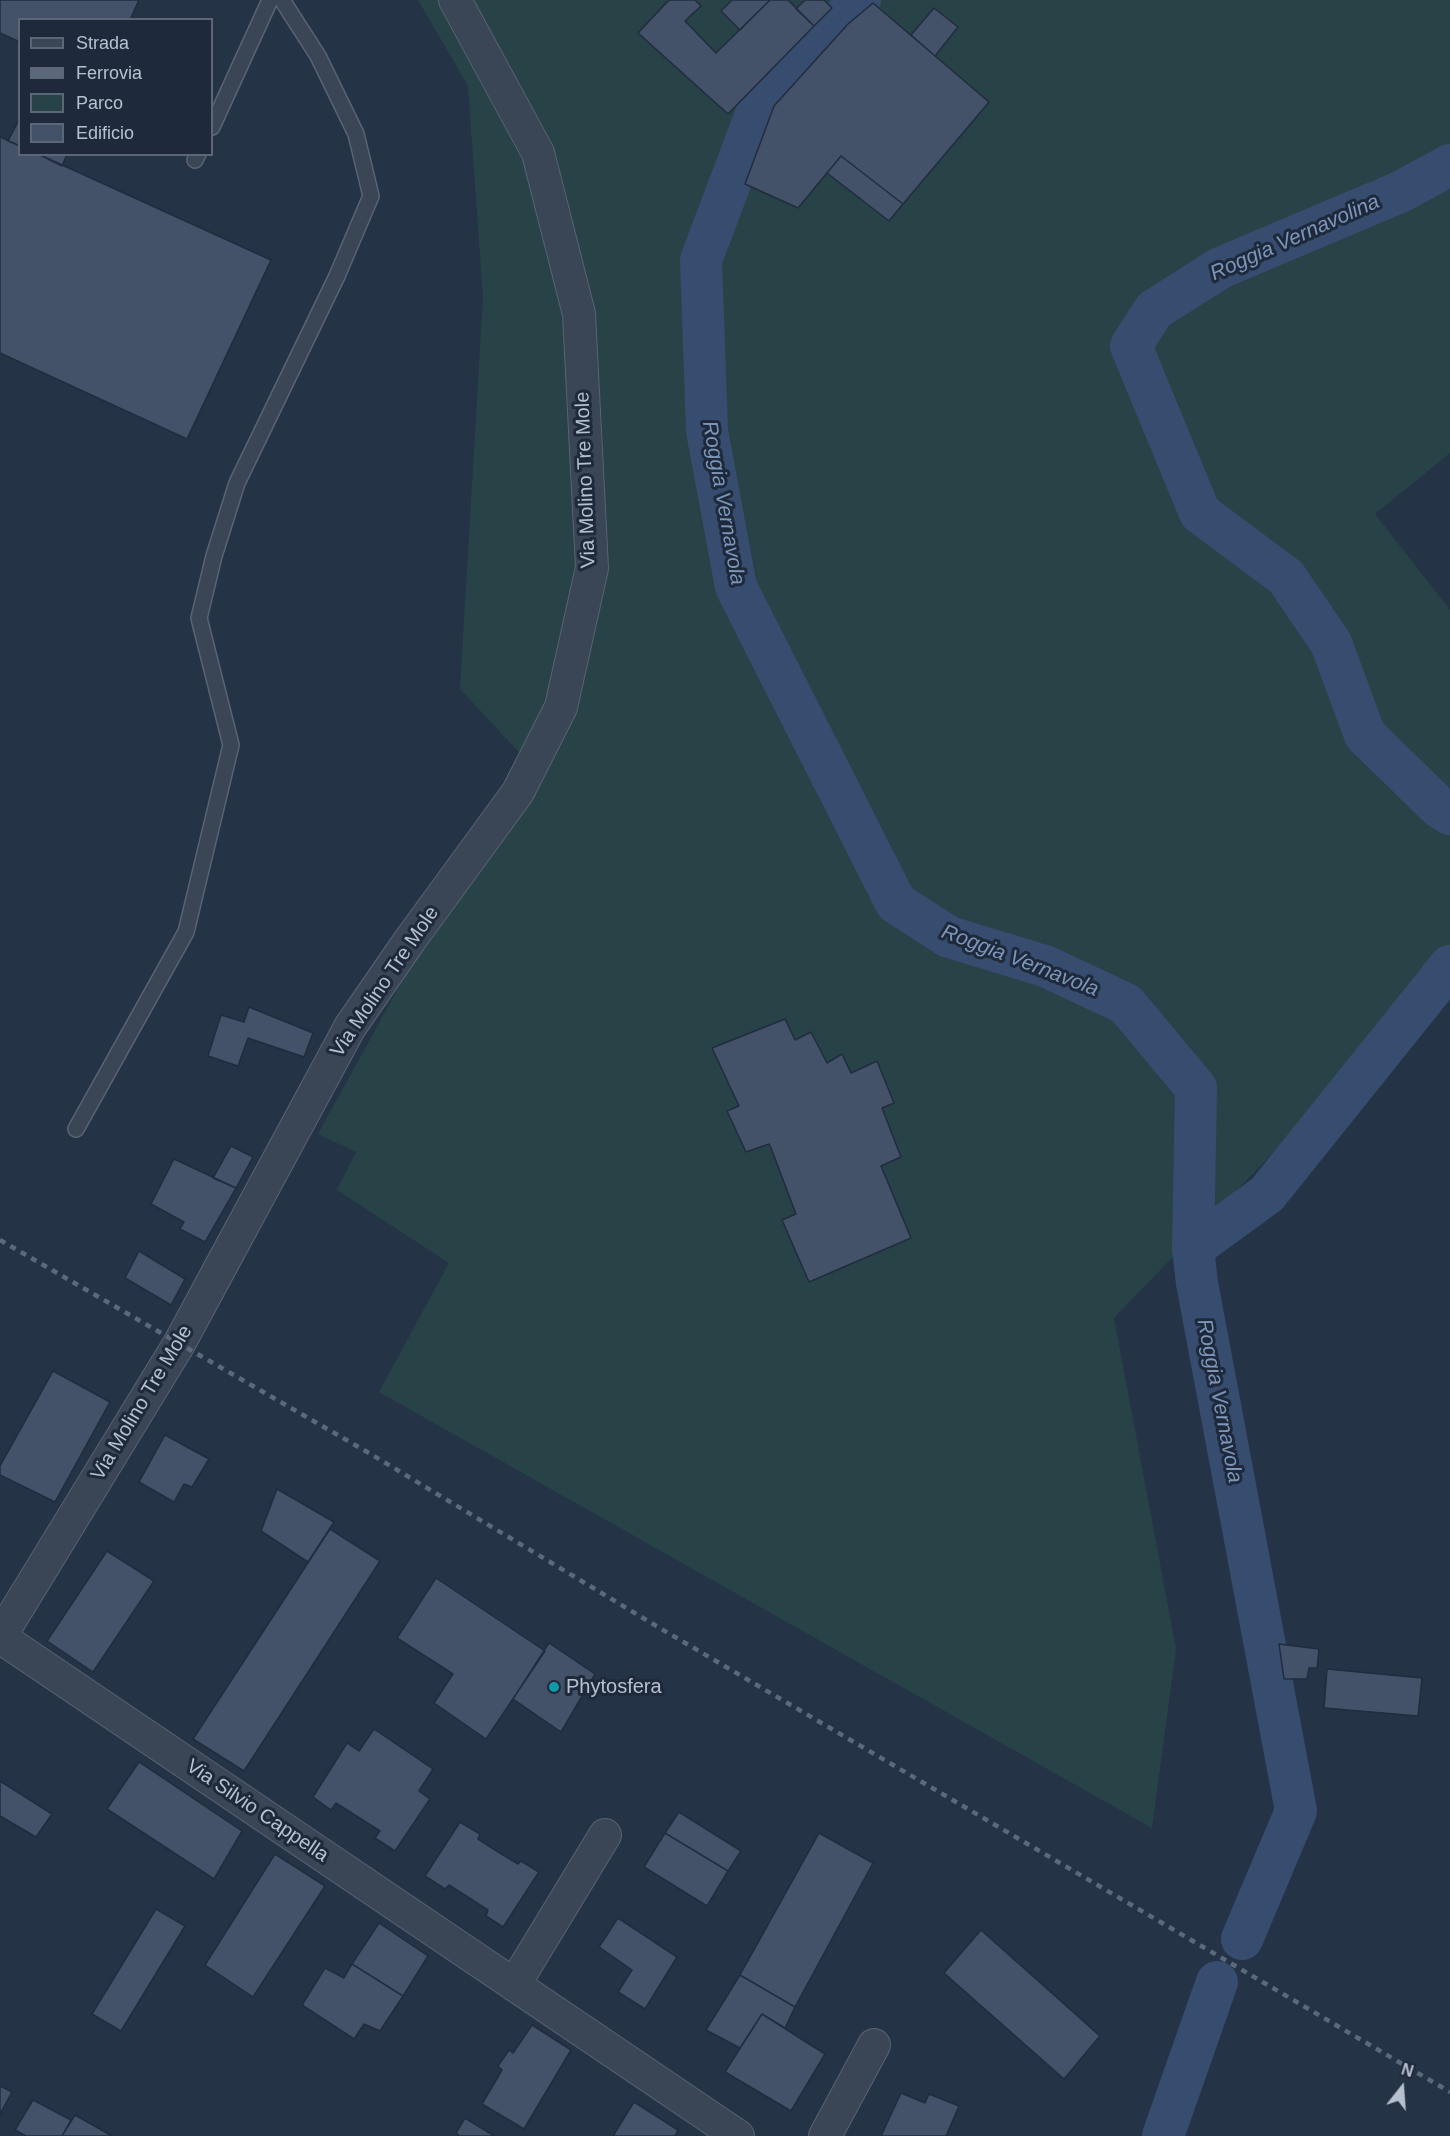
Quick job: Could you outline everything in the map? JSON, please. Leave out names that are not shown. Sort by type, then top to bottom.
[{"type":"street","name":"Via Molino Tre Mole","points":[[0,1637],[179,1344],[350,1027],[417,930],[518,792],[561,707],[592,568],[579,314],[538,153],[455,0]]},
{"type":"street","name":"Via Silvio Cappella","points":[[0,1637],[738,2136]]},
{"type":"street","points":[[514,1985],[605,1835]]},
{"type":"street","points":[[825,2136],[874,2045]]},
{"type":"lane","points":[[213,125],[270,0]]},
{"type":"lane","points":[[76,1129],[186,932],[231,745],[199,618],[214,556],[237,483],[338,276],[371,196],[356,134],[318,56],[282,0]]},
{"type":"green space","points":[[418,0],[1450,0],[1450,453],[1375,514],[1450,610],[1450,969],[1114,1318],[1176,1649],[1152,1828],[379,1392],[449,1263],[337,1190],[356,1152],[318,1134],[412,963],[544,779],[460,689],[483,297],[468,86]]},
{"type":"building","points":[[0,0],[139,0],[131,18],[18,18],[18,41],[0,33]]},
{"type":"building","points":[[669,0],[695,0],[701,6],[685,21],[716,53],[770,0],[788,0],[814,26],[728,114],[638,33]]},
{"type":"building","points":[[732,0],[770,0],[740,30],[721,11]]},
{"type":"building","points":[[805,0],[824,0],[832,8],[814,26],[796,9]]},
{"type":"building","points":[[873,3],[989,102],[903,204],[841,156],[798,208],[745,184],[774,106],[848,24]]},
{"type":"building","points":[[934,8],[958,27],[935,56],[911,35]]},
{"type":"building","points":[[18,122],[18,145],[8,141]]},
{"type":"building","points":[[0,137],[18,145],[18,156],[42,156],[271,260],[187,439],[0,353]]},
{"type":"building","points":[[42,156],[66,156],[62,166]]},
{"type":"building","points":[[841,156],[903,204],[889,221],[827,173]]},
{"type":"building","points":[[249,1007],[313,1033],[304,1057],[248,1038],[238,1066],[208,1056],[221,1015],[244,1022]]},
{"type":"building","points":[[785,1019],[795,1040],[811,1032],[827,1063],[842,1054],[851,1073],[877,1061],[894,1103],[882,1108],[901,1157],[881,1166],[911,1238],[809,1282],[782,1220],[796,1214],[771,1148],[769,1144],[746,1152],[727,1111],[739,1106],[712,1048]]},
{"type":"building","points":[[231,1146],[253,1157],[236,1188],[213,1178]]},
{"type":"building","points":[[174,1159],[236,1188],[205,1242],[180,1229],[184,1222],[151,1204]]},
{"type":"building","points":[[139,1251],[185,1279],[171,1305],[125,1278]]},
{"type":"building","points":[[53,1371],[110,1402],[55,1502],[0,1475],[0,1466]]},
{"type":"building","points":[[165,1435],[209,1459],[192,1487],[184,1484],[174,1502],[139,1482]]},
{"type":"building","points":[[277,1489],[334,1522],[308,1562],[261,1531]]},
{"type":"building","points":[[330,1529],[380,1561],[244,1771],[193,1739]]},
{"type":"building","points":[[107,1551],[154,1581],[93,1672],[47,1641]]},
{"type":"building","points":[[436,1578],[545,1651],[486,1739],[434,1703],[453,1674],[397,1638]]},
{"type":"building","name":"Phytosfera","points":[[549,1643],[595,1674],[561,1732],[513,1699]]},
{"type":"building","points":[[1279,1644],[1319,1649],[1317,1668],[1309,1668],[1307,1679],[1284,1679]]},
{"type":"building","points":[[1327,1669],[1422,1678],[1418,1716],[1324,1708]]},
{"type":"building","points":[[374,1729],[433,1769],[419,1791],[430,1799],[395,1851],[375,1838],[380,1831],[336,1803],[331,1810],[313,1797],[347,1743],[359,1751]]},
{"type":"building","points":[[139,1762],[242,1831],[214,1879],[107,1809]]},
{"type":"building","points":[[0,1781],[52,1814],[36,1837],[0,1816]]},
{"type":"building","points":[[679,1812],[741,1851],[728,1871],[665,1833]]},
{"type":"building","points":[[460,1822],[480,1834],[478,1839],[495,1850],[518,1864],[521,1861],[539,1872],[503,1927],[486,1916],[488,1910],[449,1885],[445,1889],[425,1876]]},
{"type":"building","points":[[665,1833],[728,1871],[707,1906],[644,1867]]},
{"type":"building","points":[[819,1833],[873,1863],[795,2007],[740,1975]]},
{"type":"building","points":[[275,1854],[325,1886],[253,1997],[205,1965]]},
{"type":"building","points":[[156,1909],[185,1926],[121,2031],[92,2014]]},
{"type":"building","points":[[618,1918],[677,1957],[645,2009],[618,1992],[632,1970],[599,1947]]},
{"type":"building","points":[[379,1923],[428,1956],[403,1996],[352,1964]]},
{"type":"building","points":[[981,1930],[1100,2036],[1064,2079],[944,1973]]},
{"type":"building","points":[[352,1964],[403,1996],[380,2031],[364,2024],[354,2039],[302,2005],[325,1968],[344,1978]]},
{"type":"building","points":[[740,1975],[795,2007],[785,2028],[762,2014],[740,2048],[706,2030]]},
{"type":"building","points":[[762,2014],[825,2054],[791,2111],[725,2072]]},
{"type":"building","points":[[532,2025],[571,2050],[524,2129],[482,2104],[502,2070],[498,2066],[509,2050],[513,2053]]},
{"type":"building","points":[[0,2086],[12,2092],[0,2114]]},
{"type":"building","points":[[901,2093],[925,2103],[929,2094],[959,2106],[946,2136],[881,2136]]},
{"type":"building","points":[[33,2100],[71,2120],[62,2136],[26,2136],[15,2130]]},
{"type":"building","points":[[634,2102],[678,2130],[675,2136],[613,2136]]},
{"type":"building","points":[[75,2115],[112,2136],[62,2136]]},
{"type":"building","points":[[465,2118],[494,2136],[460,2136],[456,2133]]},
{"type":"waterway","name":"Roggia Vernavola","points":[[860,0],[758,109],[701,260],[707,431],[736,587],[896,903],[949,937],[1045,966],[1126,1004],[1196,1088],[1193,1248],[1197,1283],[1296,1811],[1242,1939]]},
{"type":"waterway","name":"Roggia Vernavolina","points":[[1450,165],[1400,192],[1220,268],[1154,310],[1131,346],[1200,513],[1286,577],[1331,643],[1365,735],[1439,807],[1450,814]]},
{"type":"waterway","points":[[1193,1248],[1267,1194],[1450,966]]},
{"type":"waterway","name":"Roggia Vernavola","points":[[1163,2136],[1217,1982]]},
{"type":"railway","points":[[0,1240],[369,1453],[658,1627],[1450,2092]]},
{"type":"place","name":"Phytosfera","points":[[554,1687]]}]
